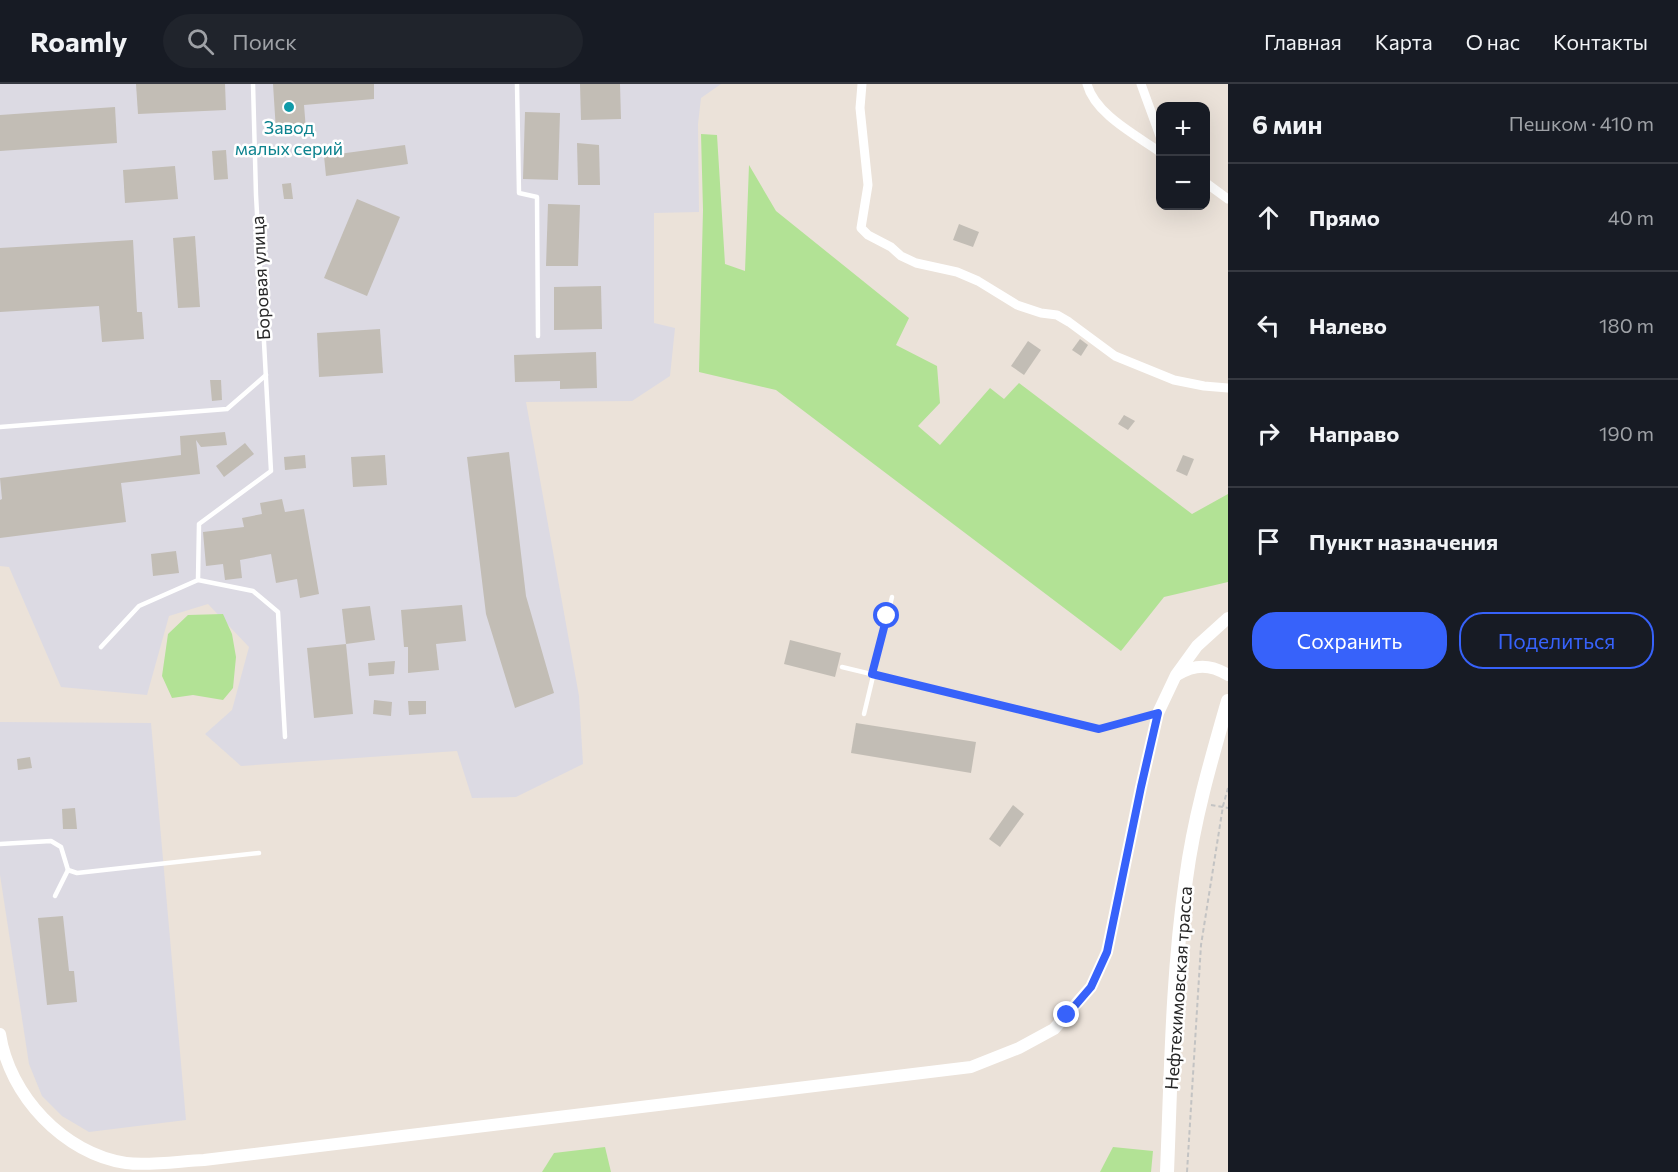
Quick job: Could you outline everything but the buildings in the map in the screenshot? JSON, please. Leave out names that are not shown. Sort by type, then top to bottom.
[{"type":"main road","name":"Нефтехимовская трасса","points":[[1167,1172],[1177,957],[1186,879],[1199,803],[1228,701]]},
{"type":"street","points":[[862,84],[860,108],[868,185],[861,228],[868,235],[916,263],[957,272],[978,281],[1017,305],[1041,313],[1057,315],[1114,356],[1135,365],[1174,380],[1228,388]]},
{"type":"street","points":[[1087,84],[1090,95],[1119,124],[1156,142]]},
{"type":"street","points":[[1141,84],[1156,134]]},
{"type":"street","points":[[1210,186],[1228,199]]},
{"type":"street","points":[[0,1034],[5,1057],[16,1081],[32,1106],[65,1138],[100,1156],[127,1163],[204,1160],[971,1067],[1019,1048],[1054,1029],[1091,987],[1107,952],[1158,713],[1176,675],[1197,646],[1228,618]]},
{"type":"street","points":[[1176,675],[1190,667],[1206,667],[1228,675]]},
{"type":"lane","name":"Боровая улица","points":[[198,580],[199,524],[271,471],[256,195],[253,84]]},
{"type":"lane","points":[[517,84],[519,193],[537,197],[538,336]]},
{"type":"lane","points":[[0,427],[227,409],[266,375]]},
{"type":"lane","points":[[101,647],[139,606],[198,580],[253,591],[279,612],[285,737]]},
{"type":"lane","points":[[864,714],[892,597]]},
{"type":"lane","points":[[842,667],[1099,729],[1158,713]]},
{"type":"lane","points":[[0,844],[51,841],[61,847],[68,870],[72,873],[259,853]]},
{"type":"lane","points":[[55,896],[68,870]]},
{"type":"path","points":[[1187,1172],[1201,945],[1222,806],[1228,788]]},
{"type":"path","points":[[1199,803],[1228,808]]},
{"type":"shaded area","points":[[0,84],[721,84],[701,98],[698,124],[699,212],[654,213],[654,323],[675,328],[670,376],[632,401],[526,402],[579,696],[583,764],[516,797],[472,798],[457,751],[241,766],[205,734],[232,710],[249,647],[208,604],[169,616],[147,695],[61,687],[9,567],[0,566]]},
{"type":"shaded area","points":[[0,722],[151,723],[186,1120],[89,1132],[62,1116],[42,1096],[29,1064],[0,875]]},
{"type":"green space","points":[[701,134],[717,135],[725,264],[745,271],[749,165],[776,211],[909,318],[896,345],[937,366],[940,403],[918,426],[940,445],[990,388],[1004,399],[1019,383],[1192,514],[1228,494],[1228,582],[1164,597],[1121,651],[776,390],[699,372],[703,210]]},
{"type":"green space","points":[[223,614],[232,634],[236,657],[233,688],[223,700],[193,695],[172,698],[162,676],[168,634],[188,615]]},
{"type":"green space","points":[[605,1147],[611,1172],[542,1172],[554,1153]]},
{"type":"green space","points":[[1113,1147],[1153,1151],[1151,1172],[1100,1172]]},
{"type":"place","name":"Завод малых серий","points":[[289,107]]},
{"type":"route","points":[[887,616],[872,674],[1099,729],[1158,713],[1107,952],[1091,987],[1067,1015]]}]
